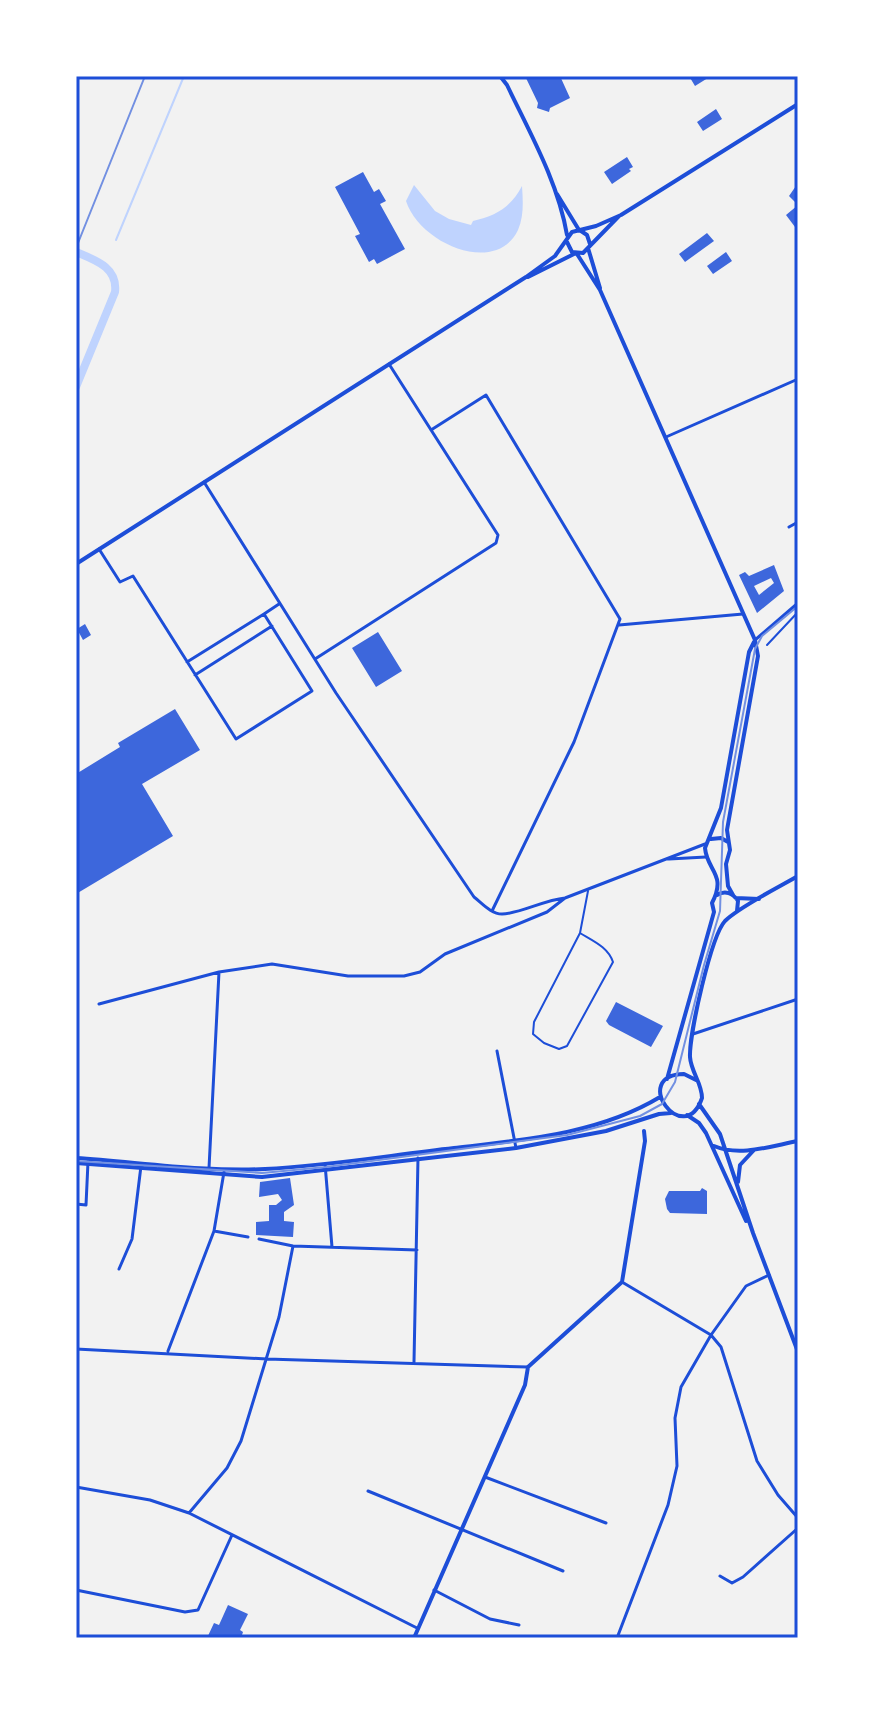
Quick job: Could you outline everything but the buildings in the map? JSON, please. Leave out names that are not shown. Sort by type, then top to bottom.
[{"type":"street","points":[[500,76],[556,192],[580,231],[589,238],[600,290],[755,640],[758,656],[727,830],[730,850],[728,886],[738,905],[736,913]]},
{"type":"street","points":[[76,564],[526,277],[555,256],[567,239],[621,215],[798,104]]},
{"type":"street","points":[[556,192],[568,247],[600,290]]},
{"type":"street","points":[[526,277],[589,246],[621,215]]},
{"type":"street","points":[[315,659],[496,543],[498,535],[389,364]]},
{"type":"street","points":[[664,438],[798,379]]},
{"type":"street","points":[[431,430],[486,395],[620,619],[574,742],[492,911]]},
{"type":"street","points":[[204,482],[315,659],[455,870],[474,897],[492,911],[501,914],[550,899],[565,898],[717,837],[728,842]]},
{"type":"street","points":[[789,527],[798,522]]},
{"type":"street","points":[[99,549],[120,582],[133,576],[236,739],[312,691],[264,614]]},
{"type":"street","points":[[717,895],[715,867],[708,858],[707,842],[721,808],[749,652],[755,640],[798,603]]},
{"type":"street","points":[[187,662],[280,604]]},
{"type":"street","points":[[619,625],[743,614]]},
{"type":"street","points":[[195,675],[272,626]]},
{"type":"street","points":[[661,860],[686,856],[708,858],[717,863],[728,858]]},
{"type":"street","points":[[686,1115],[699,1104],[702,1091],[690,1054],[715,941],[729,918],[798,876]]},
{"type":"street","points":[[671,1113],[660,1097],[714,912],[712,903],[717,895],[724,892],[744,900],[761,898]]},
{"type":"street","points":[[99,1004],[219,972],[272,964],[348,976],[404,976],[420,972],[445,954],[547,912],[565,898]]},
{"type":"street","points":[[714,912],[721,918],[729,918]]},
{"type":"street","points":[[209,1171],[219,972]]},
{"type":"street","points":[[693,1034],[798,999]]},
{"type":"street","points":[[497,1051],[516,1148]]},
{"type":"street","points":[[667,1079],[684,1074],[696,1080]]},
{"type":"street","points":[[224,1172],[325,1164],[514,1141],[596,1125],[637,1110],[660,1097]]},
{"type":"street","points":[[699,1104],[720,1134],[798,1352]]},
{"type":"street","points":[[76,1160],[262,1177],[516,1148],[606,1131],[671,1113],[686,1115],[699,1123],[713,1145],[728,1184],[753,1233]]},
{"type":"street","points":[[414,1638],[525,1385],[528,1367],[622,1282],[645,1141],[642,1120]]},
{"type":"street","points":[[713,1145],[725,1151],[754,1150],[798,1141]]},
{"type":"street","points":[[738,1186],[740,1165],[754,1150]]},
{"type":"street","points":[[414,1362],[417,1152]]},
{"type":"street","points":[[76,1204],[86,1205],[88,1161]]},
{"type":"street","points":[[325,1164],[332,1247]]},
{"type":"street","points":[[119,1269],[132,1239],[141,1165]]},
{"type":"street","points":[[167,1353],[214,1231],[224,1172]]},
{"type":"street","points":[[214,1231],[248,1237]]},
{"type":"street","points":[[259,1239],[293,1246],[417,1250]]},
{"type":"street","points":[[189,1513],[227,1468],[241,1441],[279,1317],[293,1246]]},
{"type":"street","points":[[617,1638],[668,1505],[677,1466],[675,1418],[681,1387],[711,1335],[746,1286],[769,1275]]},
{"type":"street","points":[[622,1282],[711,1335],[721,1347],[757,1461],[778,1495],[798,1518]]},
{"type":"street","points":[[76,1349],[528,1367]]},
{"type":"street","points":[[485,1477],[606,1523]]},
{"type":"street","points":[[76,1487],[150,1500],[189,1513],[417,1628]]},
{"type":"street","points":[[368,1491],[563,1571]]},
{"type":"street","points":[[720,1576],[732,1583],[743,1577],[798,1528]]},
{"type":"street","points":[[76,1590],[185,1612],[198,1610],[232,1535]]},
{"type":"street","points":[[434,1590],[490,1619],[519,1625]]},
{"type":"lane","points":[[580,933],[600,945],[610,954],[613,962],[567,1046],[559,1049],[533,1034],[534,1022],[580,933],[589,889]]},
{"type":"path","points":[[767,645],[798,612]]},
{"type":"water","points":[[414,185],[435,211],[471,225],[473,221],[502,210],[522,186],[522,214],[518,230],[507,244],[493,251],[459,249],[426,230],[414,216],[406,201]]},
{"type":"waterway","points":[[116,240],[184,76]]},
{"type":"waterway","points":[[76,252],[104,266],[115,283],[115,292],[76,387]]},
{"type":"tram line","points":[[76,1161],[262,1173],[326,1167],[567,1135],[640,1116],[662,1104],[675,1082],[720,911],[723,822],[755,649],[762,636],[798,606]]},
{"type":"railway","points":[[76,248],[145,76]]}]
